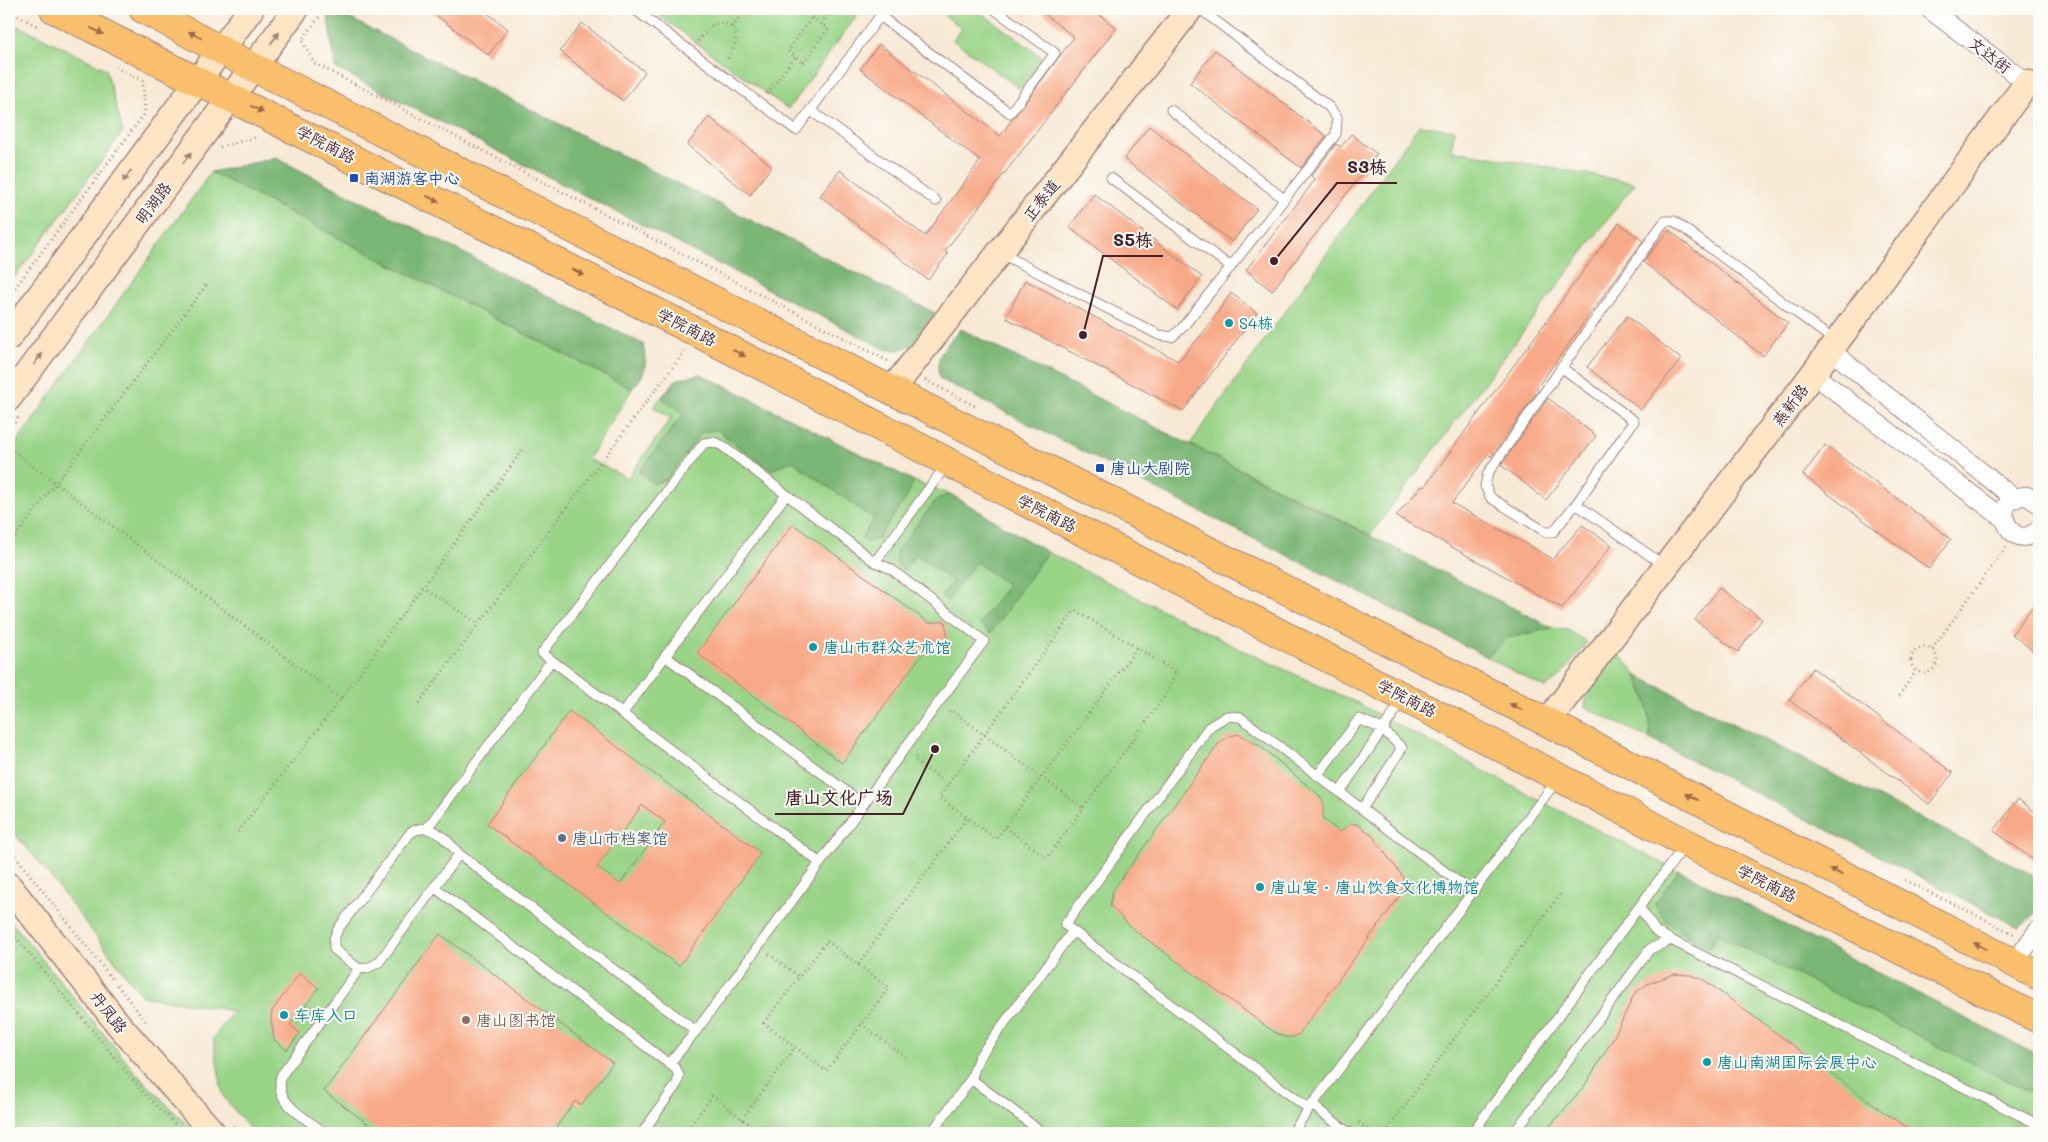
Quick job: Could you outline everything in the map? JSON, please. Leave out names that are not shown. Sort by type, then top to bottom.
[{"type":"main road","points":[[143,9],[253,67],[899,381],[1547,722],[2039,976]]},
{"type":"main road","name":"学院南路","points":[[50,20],[232,97],[692,347],[949,462],[1560,776],[1686,843],[2039,1019]]},
{"type":"street","points":[[9,337],[251,9]]},
{"type":"street","name":"明湖路","points":[[18,402],[253,67],[296,9]]},
{"type":"street","name":"正泰道","points":[[899,381],[1190,9]]},
{"type":"street","name":"文达街","points":[[1930,9],[2028,83]]},
{"type":"street","name":"燕新路","points":[[1547,722],[1813,374],[2028,83]]},
{"type":"street","points":[[1833,346],[2015,498]]},
{"type":"street","points":[[1813,374],[2004,519],[2010,530],[2030,536]]},
{"type":"street","points":[[2004,519],[2006,507],[2015,498],[2027,496],[2039,504]]},
{"type":"street","name":"丹凤路","points":[[9,886],[118,1025],[221,1127]]},
{"type":"street","points":[[2014,963],[2034,935]]},
{"type":"lane","points":[[634,9],[796,130],[880,16],[1010,113],[1055,52],[994,9]]},
{"type":"lane","points":[[999,253],[1159,335],[1172,337],[1182,328],[1336,134],[1337,118],[1329,107],[1200,9]]},
{"type":"lane","points":[[810,110],[936,201]]},
{"type":"lane","points":[[1171,110],[1284,199]]},
{"type":"lane","points":[[1111,178],[1231,267]]},
{"type":"lane","points":[[1561,367],[1634,421],[1576,504],[1553,532],[1546,532],[1491,498],[1485,486],[1488,473],[1561,367],[1666,221],[1674,221],[1833,346]]},
{"type":"lane","points":[[670,1063],[696,1031],[984,641],[891,569],[875,562],[721,445],[713,442],[704,444],[542,653],[819,862]]},
{"type":"lane","points":[[875,562],[949,462]]},
{"type":"lane","points":[[622,714],[786,495]]},
{"type":"lane","points":[[1576,504],[1666,567]]},
{"type":"lane","points":[[665,656],[863,804]]},
{"type":"lane","points":[[428,827],[552,660]]},
{"type":"lane","points":[[1340,792],[1405,696]]},
{"type":"lane","points":[[1349,1133],[1065,925],[1209,727],[1227,716],[1240,717],[1473,893]]},
{"type":"lane","points":[[1318,775],[1360,719],[1382,729],[1402,748],[1362,809]]},
{"type":"lane","points":[[1292,1133],[1560,776]]},
{"type":"lane","points":[[459,854],[379,962],[368,968],[359,969],[334,949],[334,939],[338,929],[411,832],[418,827],[428,827],[451,844],[459,854],[696,1031]]},
{"type":"lane","points":[[1472,1133],[1640,908],[1686,843]]},
{"type":"lane","points":[[434,888],[670,1063],[679,1076],[677,1084],[642,1133]]},
{"type":"lane","points":[[1640,908],[1656,932],[2039,1125]]},
{"type":"lane","points":[[931,1133],[971,1079],[979,1057],[1073,931]]},
{"type":"lane","points":[[1514,1133],[1650,949],[1671,940]]},
{"type":"lane","points":[[325,1133],[286,1103],[278,1086],[281,1076],[359,969]]},
{"type":"lane","points":[[971,1079],[1043,1133]]},
{"type":"path","points":[[325,9],[302,40],[314,63],[899,381],[978,407]]},
{"type":"path","points":[[732,27],[746,9]]},
{"type":"path","points":[[772,9],[782,17],[789,9]]},
{"type":"path","points":[[818,9],[827,15]]},
{"type":"path","points":[[821,24],[832,9]]},
{"type":"path","points":[[10,11],[50,20]]},
{"type":"path","points":[[812,18],[821,24],[828,29],[803,63],[788,51],[812,18]]},
{"type":"path","points":[[690,52],[713,24],[720,23],[732,27],[737,36],[737,44],[718,72]]},
{"type":"path","points":[[747,94],[752,87],[764,97],[795,57]]},
{"type":"path","points":[[9,296],[145,113],[143,82],[108,63]]},
{"type":"path","points":[[214,149],[261,136]]},
{"type":"path","points":[[9,545],[207,284]]},
{"type":"path","points":[[676,347],[692,347]]},
{"type":"path","points":[[419,703],[692,347]]},
{"type":"path","points":[[9,431],[18,402]]},
{"type":"path","points":[[9,448],[341,699]]},
{"type":"path","points":[[238,832],[341,699],[421,586],[524,448]]},
{"type":"path","points":[[1932,650],[2030,536]]},
{"type":"path","points":[[421,586],[479,624]]},
{"type":"path","points":[[1005,827],[1047,858],[1166,693],[1176,672],[1137,648],[1075,610],[939,797],[996,839],[1137,648]]},
{"type":"path","points":[[1920,647],[1932,650],[1937,661],[1933,669],[1926,673],[1916,670],[1910,661],[1913,652],[1920,647]]},
{"type":"path","points":[[1899,696],[1916,670]]},
{"type":"path","points":[[946,717],[951,710],[1083,808]]},
{"type":"path","points":[[919,752],[914,759],[948,784]]},
{"type":"path","points":[[858,964],[967,818]]},
{"type":"path","points":[[9,848],[151,1028]]},
{"type":"path","points":[[1898,876],[2034,935]]},
{"type":"path","points":[[1386,1133],[1561,893]]},
{"type":"path","points":[[9,930],[144,1093],[184,1133]]},
{"type":"path","points":[[827,941],[858,964],[889,988],[826,1071],[764,1024],[827,941]]},
{"type":"path","points":[[758,946],[799,977]]},
{"type":"path","points":[[861,1024],[909,1060]]},
{"type":"path","points":[[742,1119],[795,1047]]},
{"type":"path","points":[[685,1133],[712,1096],[761,1133]]},
{"type":"path","points":[[221,1127],[239,1133]]},
{"type":"green space","points":[[650,9],[862,9],[788,109]]},
{"type":"green space","points":[[935,9],[976,9],[1043,58],[1020,89],[953,40],[962,28]]},
{"type":"green space","points":[[333,10],[935,313],[921,335],[911,345],[897,350],[887,350],[335,68],[328,18]]},
{"type":"green space","points":[[9,21],[106,69],[123,132],[9,285]]},
{"type":"green space","points":[[1419,125],[1455,130],[1451,150],[1635,183],[1370,535],[1190,444]]},
{"type":"green space","points":[[276,158],[643,344],[645,369],[641,378],[632,389],[211,172]]},
{"type":"green space","points":[[211,172],[632,389],[588,459],[628,478],[671,418],[653,407],[676,380],[701,374],[914,481],[950,494],[1047,552],[1240,649],[1355,702],[1529,795],[2039,1056],[2039,1133],[253,1133],[223,1096],[213,1039],[233,1011],[142,996],[36,858],[9,828],[9,453]]},
{"type":"green space","points":[[961,329],[1553,628],[1507,638],[1487,657],[940,379],[938,364],[942,351]]},
{"type":"green space","points":[[701,374],[914,481],[905,500],[877,539],[866,542],[861,538],[874,519],[792,461],[770,470],[717,430],[702,432],[667,479],[654,484],[639,472],[684,413],[662,398],[676,380]]},
{"type":"green space","points":[[950,494],[1047,552],[991,633],[979,624],[1008,585],[976,562],[947,601],[941,596],[952,581],[916,555],[904,570],[896,563],[897,550],[937,499]]},
{"type":"green space","points":[[1553,628],[1568,630],[1587,642],[1561,676],[1545,688],[1487,657],[1507,638]]},
{"type":"green space","points":[[1617,653],[1633,670],[1644,692],[1649,715],[1650,739],[1585,707],[1592,685]]},
{"type":"green space","points":[[1636,675],[2039,878],[2039,901],[2036,912],[2018,927],[1650,739],[1650,722],[1647,706]]},
{"type":"green space","points":[[1679,870],[2039,1056],[2039,1097],[1717,934],[1710,948],[1678,930],[1665,919],[1655,904]]},
{"type":"green space","points":[[9,919],[136,1073],[195,1133],[9,1133]]},
{"type":"building","points":[[428,9],[482,9],[508,29],[488,55]]},
{"type":"building","points":[[1038,9],[1092,9],[1116,28],[945,251],[948,254],[928,280],[820,196],[840,170],[925,236],[980,161],[860,69],[879,44],[1000,136],[1074,37]]},
{"type":"building","points":[[582,23],[645,72],[623,101],[560,51]]},
{"type":"building","points":[[1215,50],[1326,136],[1301,168],[1190,83]]},
{"type":"building","points":[[709,117],[772,166],[750,195],[687,145]]},
{"type":"building","points":[[1149,126],[1257,209],[1232,242],[1124,159]]},
{"type":"building","points":[[1351,134],[1377,154],[1272,291],[1246,270],[1315,180],[1311,176],[1336,144],[1341,147]]},
{"type":"building","points":[[1094,194],[1202,277],[1177,310],[1069,227]]},
{"type":"building","points":[[1619,223],[1643,241],[1536,389],[1538,391],[1491,457],[1488,454],[1452,503],[1553,559],[1582,525],[1612,545],[1562,608],[1396,516],[1422,486],[1424,487]]},
{"type":"building","points":[[1669,230],[1788,323],[1763,356],[1643,262]]},
{"type":"building","points":[[1025,280],[1178,361],[1203,333],[1231,293],[1257,313],[1183,411],[1006,318]]},
{"type":"building","points":[[1627,316],[1681,359],[1641,410],[1587,367]]},
{"type":"building","points":[[1548,398],[1596,436],[1546,500],[1501,465]]},
{"type":"building","points":[[1825,445],[1951,539],[1929,569],[1803,475]]},
{"type":"building","name":"唐山市群众艺术馆","points":[[793,524],[929,623],[945,621],[948,640],[931,642],[842,763],[697,653]]},
{"type":"building","points":[[1719,588],[1762,619],[1738,652],[1695,620]]},
{"type":"building","points":[[2039,598],[2039,656],[2012,634]]},
{"type":"building","points":[[1813,668],[1953,773],[1929,804],[1789,700]]},
{"type":"building","name":"唐山市档案馆","points":[[569,711],[761,853],[679,966],[487,824]],"holes":[[[642,805],[665,822],[620,884],[597,867]]]},
{"type":"building","name":"唐山宴 · 唐山饮食文化博物馆","points":[[1239,734],[1260,746],[1319,795],[1323,801],[1323,819],[1340,832],[1350,824],[1357,824],[1371,834],[1403,877],[1404,884],[1399,897],[1299,1034],[1293,1037],[1284,1037],[1274,1032],[1134,930],[1110,906],[1113,890],[1220,742],[1229,736]]},
{"type":"building","points":[[2018,799],[2039,815],[2039,864],[1994,831]]},
{"type":"building","name":"唐山图书馆","points":[[440,934],[613,1063],[581,1105],[575,1101],[552,1133],[380,1133],[324,1091]]},
{"type":"building","name":"车库入口","points":[[300,973],[319,988],[290,1025],[300,1033],[287,1050],[274,1040],[271,1019],[272,1011]]},
{"type":"building","name":"唐山南湖国际会展中心","points":[[1674,974],[1690,975],[1704,980],[1885,1113],[1916,1133],[1544,1133],[1585,1085],[1613,1039],[1635,993],[1647,984]]},
{"type":"place","name":"南湖游客中心","points":[[354,178]]},
{"type":"place","name":"S3栋","points":[[1274,261]]},
{"type":"place","name":"S4栋","points":[[1229,323]]},
{"type":"place","name":"S5栋","points":[[1083,335]]},
{"type":"place","name":"唐山大剧院","points":[[1100,468]]},
{"type":"place","name":"唐山市群众艺术馆","points":[[813,647]]},
{"type":"place","name":"唐山文化广场","points":[[935,749]]},
{"type":"place","name":"唐山市档案馆","points":[[562,838]]},
{"type":"place","name":"唐山宴 · 唐山饮食文化博物馆","points":[[1260,887]]},
{"type":"place","name":"车库入口","points":[[284,1015]]},
{"type":"place","name":"唐山图书馆","points":[[466,1020]]},
{"type":"place","name":"唐山南湖国际会展中心","points":[[1707,1062]]}]
